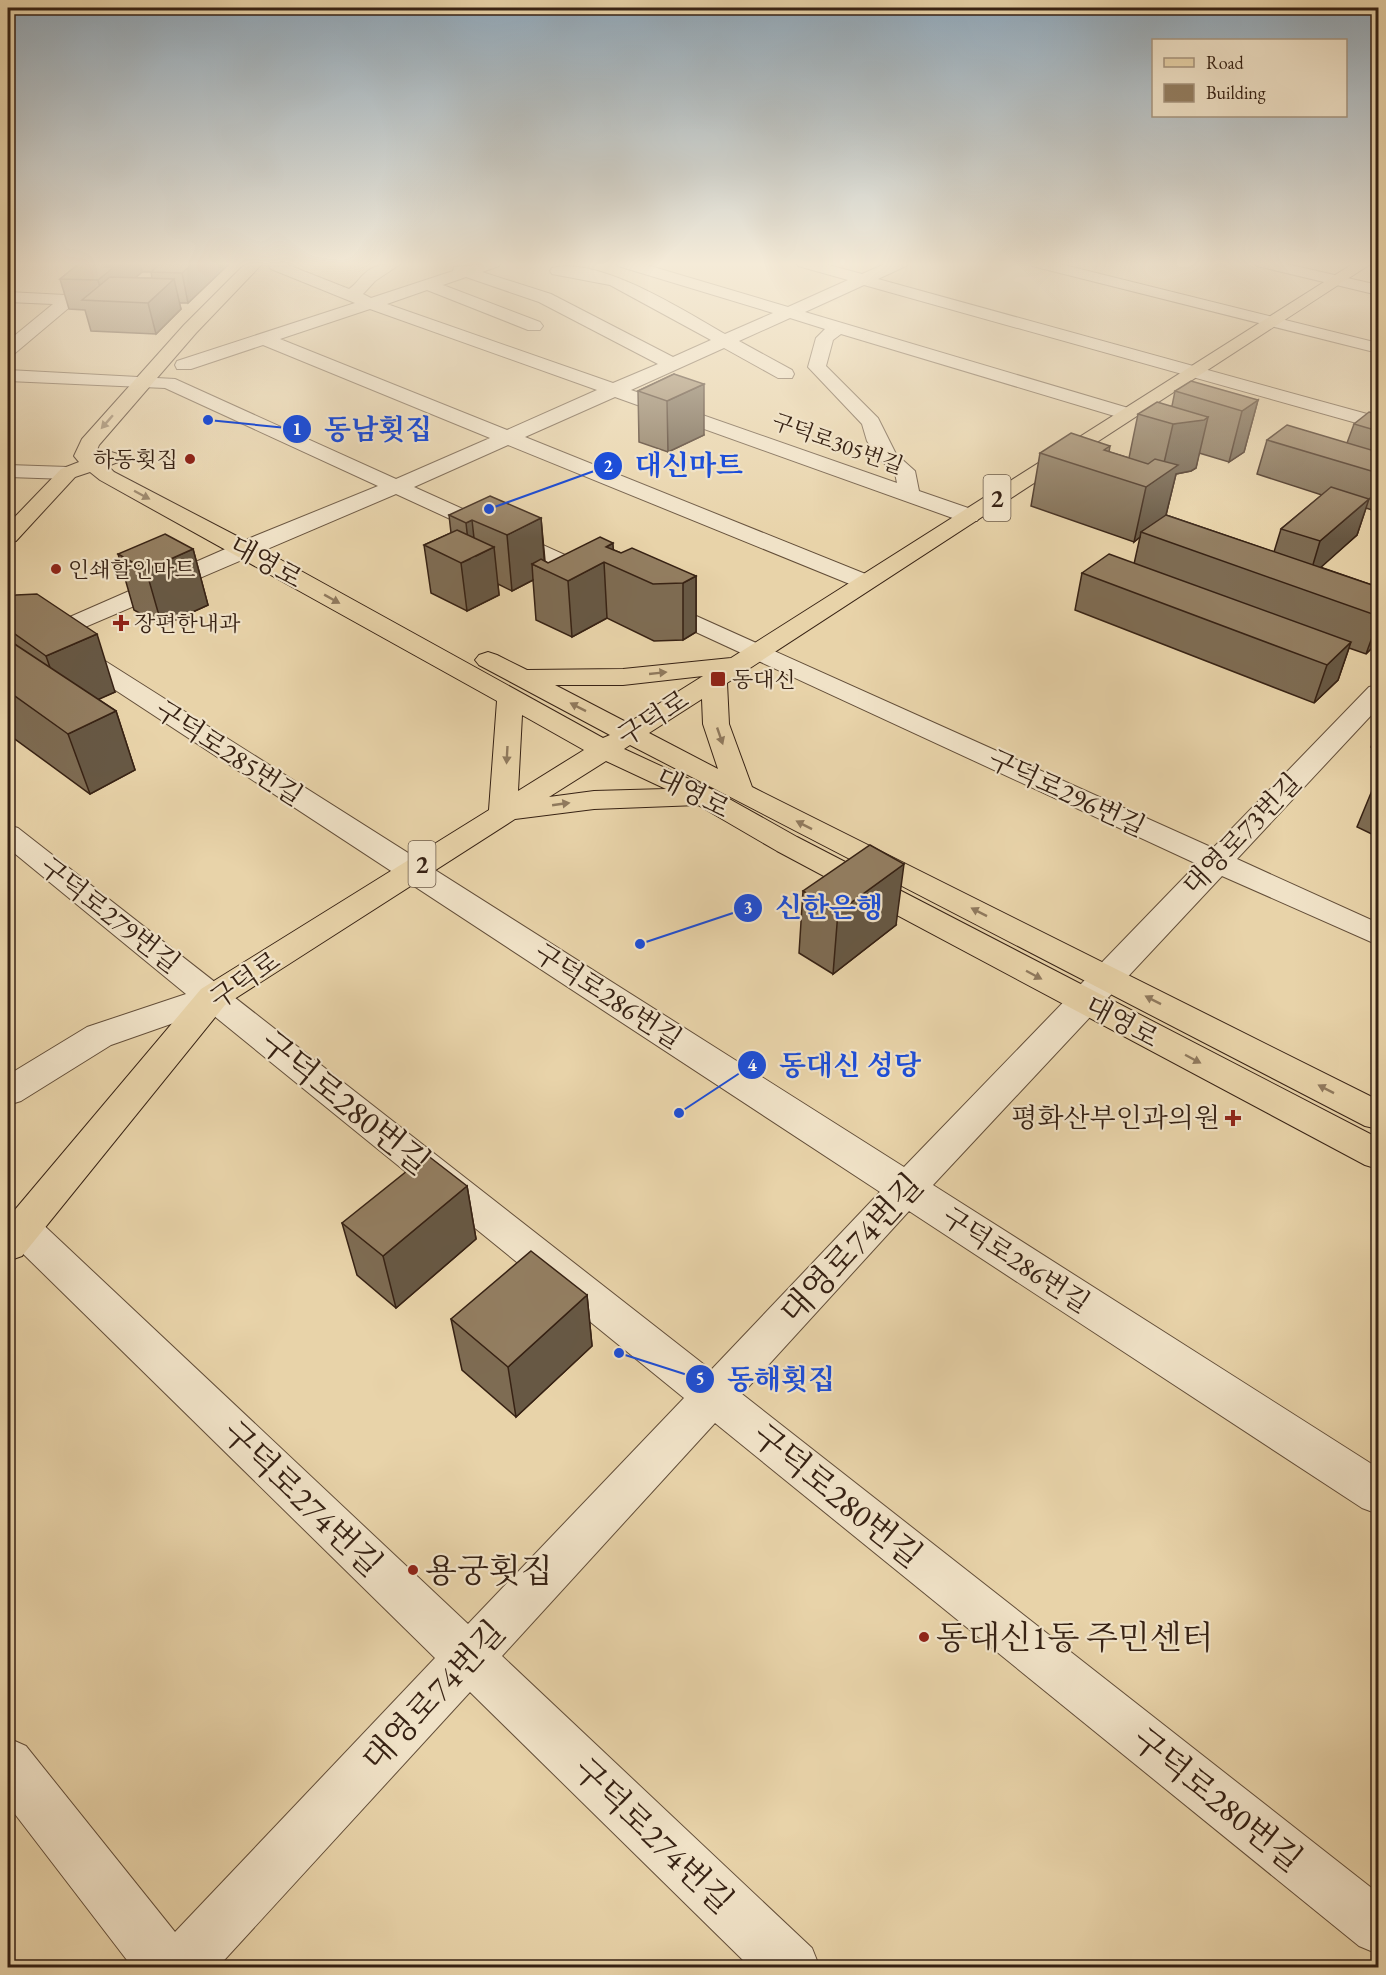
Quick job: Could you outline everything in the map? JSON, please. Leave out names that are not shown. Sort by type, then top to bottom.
[{"type":"main road","points":[[93,465],[84,456],[89,443],[167,355]]},
{"type":"main road","points":[[128,463],[115,444],[119,435],[193,355]]},
{"type":"main road","name":"구덕로","points":[[14,1237],[213,997],[631,733],[735,664],[1220,355]]},
{"type":"main road","points":[[8,536],[68,474],[93,465],[128,463]]},
{"type":"main road","name":"대영로","points":[[128,463],[254,545]]},
{"type":"main road","name":"대영로","points":[[93,465],[107,476],[254,545],[513,686],[604,750],[705,797],[787,844],[1096,989],[1378,1116]]},
{"type":"main road","points":[[705,797],[656,796],[594,800],[503,812],[513,686],[562,678],[613,677],[735,664],[716,724],[740,792]]},
{"type":"main road","name":"대영로","points":[[513,686],[631,733],[740,792],[1096,989],[1378,1155]]},
{"type":"street","points":[[184,365],[217,355]]},
{"type":"street","points":[[304,355],[865,582]]},
{"type":"street","name":"구덕로305번길","points":[[519,355],[969,516]]},
{"type":"street","points":[[655,355],[672,364]]},
{"type":"street","points":[[8,653],[254,545],[398,486],[619,390],[692,355]]},
{"type":"street","points":[[752,355],[785,374]]},
{"type":"street","name":"구덕로305번길","points":[[820,355],[817,367],[871,422],[877,441],[888,458],[905,471],[909,494]]},
{"type":"street","points":[[932,355],[1128,414]]},
{"type":"street","points":[[1138,355],[1378,423]]},
{"type":"street","points":[[8,375],[168,383],[615,586]]},
{"type":"street","points":[[8,471],[68,474]]},
{"type":"street","name":"구덕로296번길","points":[[637,596],[735,664],[1216,861],[1378,935]]},
{"type":"street","name":"구덕로285번길","points":[[47,635],[412,870]]},
{"type":"street","name":"대영로73번길","points":[[1096,989],[1378,693]]},
{"type":"street","name":"구덕로279번길","points":[[8,834],[213,997]]},
{"type":"street","name":"구덕로286번길","points":[[412,870],[1378,1493]]},
{"type":"street","name":"대영로74번길","points":[[179,1968],[906,1189],[1096,989]]},
{"type":"street","points":[[8,1092],[99,1036],[213,997]]},
{"type":"street","name":"구덕로280번길","points":[[213,997],[1378,1927]]},
{"type":"street","name":"구덕로274번길","points":[[14,1237],[468,1657],[792,1968]]},
{"type":"street","points":[[8,1764],[168,1968]]},
{"type":"building","points":[[674,374],[704,384],[667,401],[638,391]]},
{"type":"building","points":[[1191,381],[1258,400],[1242,411],[1175,391]]},
{"type":"building","points":[[1157,402],[1208,417],[1204,420],[1173,424],[1138,414]]},
{"type":"building","points":[[1369,412],[1378,415],[1378,431],[1354,424]]},
{"type":"building","points":[[1287,425],[1378,452],[1378,473],[1267,440]]},
{"type":"building","points":[[1071,433],[1110,446],[1104,450],[1148,464],[1155,459],[1178,465],[1146,487],[1040,453]]},
{"type":"building","points":[[1331,487],[1369,499],[1320,541],[1281,529]]},
{"type":"building","points":[[490,496],[541,518],[507,535],[472,520],[466,523],[449,515]]},
{"type":"building","points":[[1166,515],[1378,587],[1378,616],[1141,532]]},
{"type":"building","points":[[457,530],[494,547],[461,563],[424,545]]},
{"type":"building","points":[[165,534],[193,549],[146,570],[118,554]]},
{"type":"building","points":[[600,537],[613,543],[606,547],[621,553],[632,548],[696,576],[683,583],[653,584],[604,562],[568,581],[532,564],[541,559],[548,563]]},
{"type":"building","points":[[1109,554],[1351,642],[1327,665],[1082,573]]},
{"type":"building","points":[[37,594],[97,634],[46,656],[8,629],[8,598],[16,595]]},
{"type":"building","points":[[10,641],[116,711],[68,734],[8,691],[8,642]]},
{"type":"building","points":[[870,845],[904,864],[838,912],[803,891]]},
{"type":"building","points":[[427,1155],[467,1186],[383,1256],[342,1223]]},
{"type":"building","points":[[531,1251],[587,1295],[508,1367],[451,1319]]},
{"type":"place","name":"동남횟집","points":[[208,420]]},
{"type":"place","name":"하동횟집","points":[[190,459]]},
{"type":"place","name":"대신마트","points":[[489,509]]},
{"type":"place","name":"인쇄할인마트","points":[[56,569]]},
{"type":"place","name":"장편한내과","points":[[121,623]]},
{"type":"place","name":"동대신","points":[[718,679]]},
{"type":"place","name":"신한은행","points":[[640,944]]},
{"type":"place","name":"동대신 성당","points":[[679,1113]]},
{"type":"place","name":"평화산부인과의원","points":[[1233,1118]]},
{"type":"place","name":"동해횟집","points":[[619,1353]]},
{"type":"place","name":"용궁횟집","points":[[413,1570]]},
{"type":"place","name":"동대신1동 주민센터","points":[[924,1637]]}]
